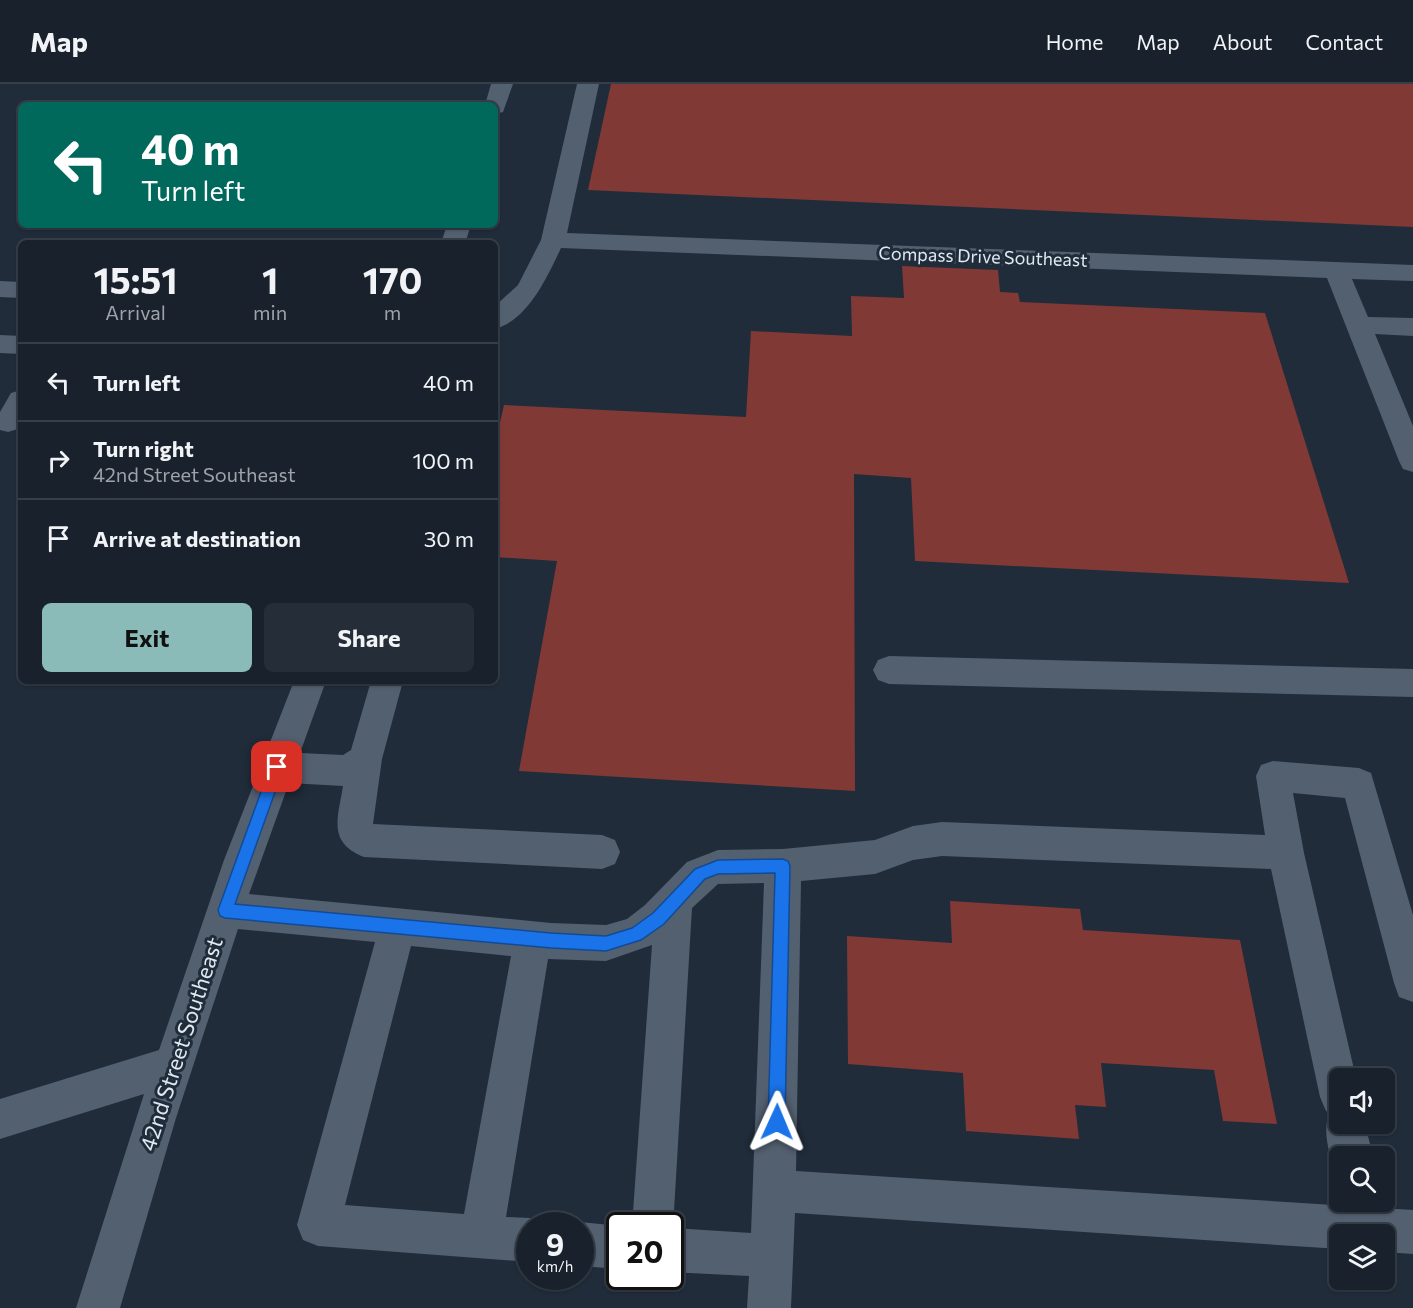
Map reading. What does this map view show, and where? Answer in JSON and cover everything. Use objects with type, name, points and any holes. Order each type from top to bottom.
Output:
[{"type":"street","points":[[497,102],[502,84]]},
{"type":"street","points":[[498,318],[517,303],[528,290],[553,240],[588,84]]},
{"type":"street","name":"Compass Drive Southeast","points":[[553,240],[1413,273]]},
{"type":"street","points":[[1336,270],[1413,461]]},
{"type":"street","points":[[0,290],[18,290]]},
{"type":"street","points":[[1358,325],[1413,327]]},
{"type":"street","points":[[0,344],[18,345]]},
{"type":"street","points":[[890,670],[1413,683]]},
{"type":"street","name":"42nd Street Southeast","points":[[98,1308],[225,910],[309,684]]},
{"type":"street","points":[[386,684],[364,759],[354,830],[364,840],[602,852]]},
{"type":"street","points":[[277,767],[348,771],[364,759]]},
{"type":"street","points":[[1334,1068],[1286,853],[1273,776],[1359,784],[1413,983]]},
{"type":"street","points":[[225,910],[533,939],[606,943],[636,935],[658,918],[700,874],[718,867],[783,866],[875,857],[914,843],[942,838],[1286,853]]},
{"type":"street","points":[[769,1308],[775,1191],[783,866]]},
{"type":"street","points":[[654,1212],[674,902]]},
{"type":"street","points":[[398,925],[318,1225],[516,1239]]},
{"type":"street","points":[[481,1236],[533,939]]},
{"type":"street","points":[[0,1119],[174,1065]]},
{"type":"street","points":[[775,1191],[1365,1216],[1413,1232]]},
{"type":"street","points":[[684,1251],[771,1257]]},
{"type":"building","points":[[611,84],[1413,84],[1413,227],[588,190]]},
{"type":"building","points":[[902,266],[998,270],[1000,292],[1018,293],[1020,302],[1265,313],[1349,583],[915,561],[911,478],[854,474],[855,791],[519,771],[557,561],[498,557],[498,431],[504,405],[746,417],[751,331],[852,336],[851,296],[904,298]]},
{"type":"building","points":[[950,901],[1080,909],[1083,930],[1240,940],[1277,1124],[1223,1121],[1214,1070],[1101,1063],[1106,1107],[1075,1105],[1079,1139],[966,1131],[963,1073],[848,1064],[847,936],[952,943]]},
{"type":"route","points":[[277,767],[225,910],[551,941],[606,943],[636,935],[658,918],[700,874],[718,867],[783,866],[777,1122]]}]
